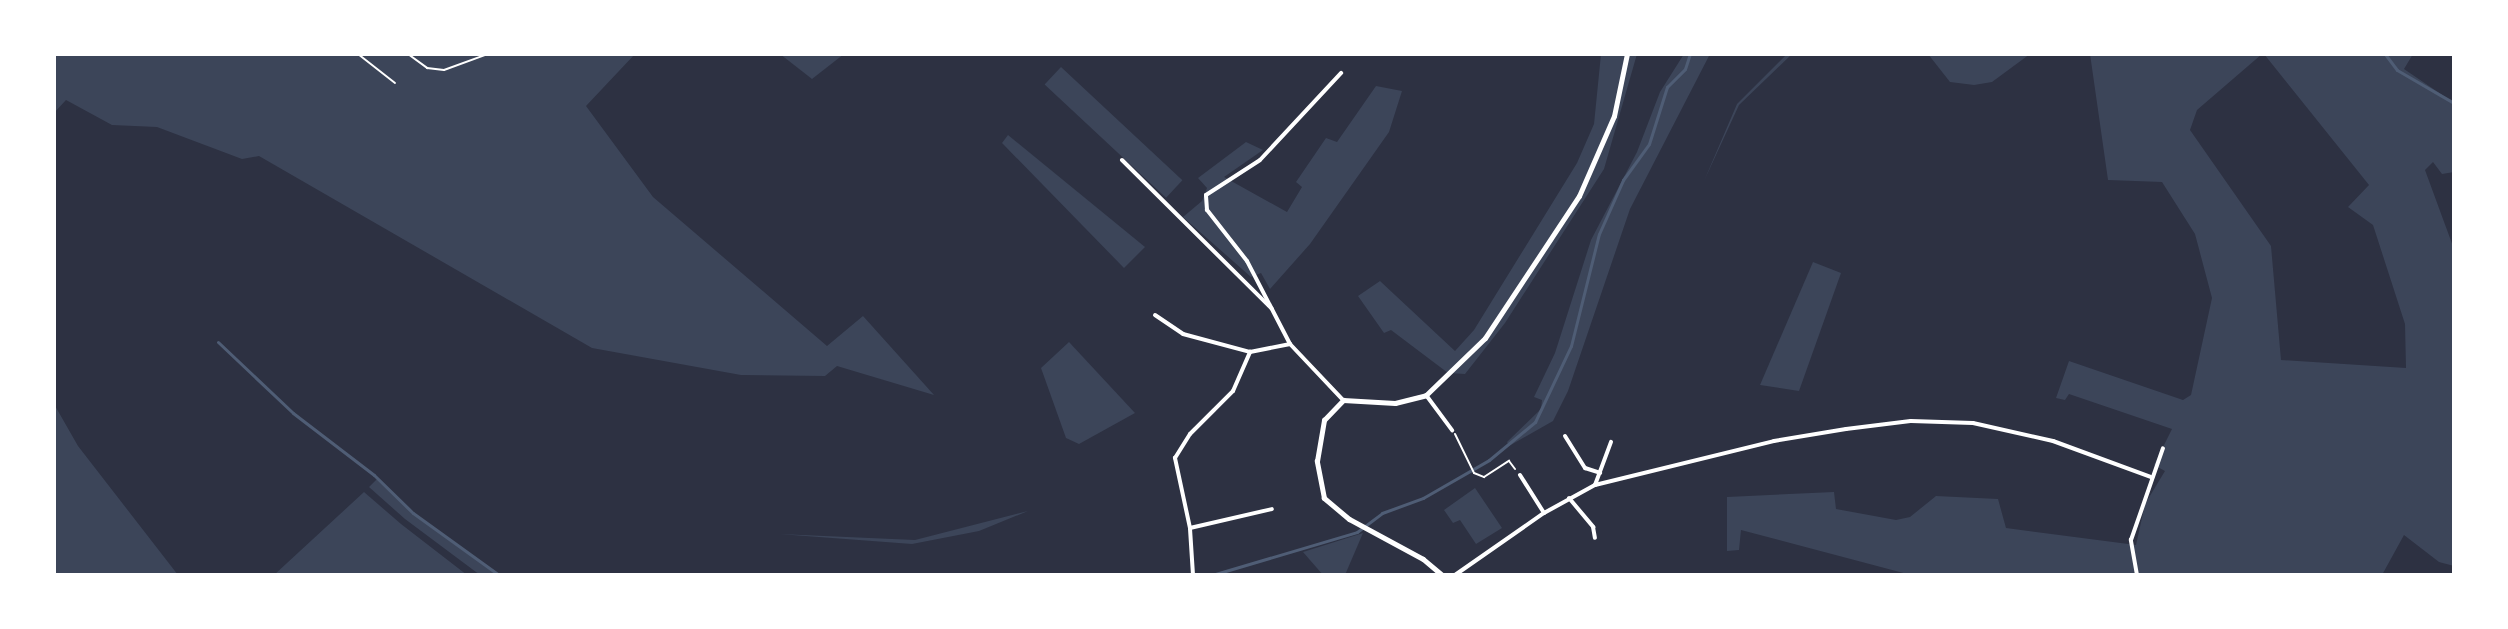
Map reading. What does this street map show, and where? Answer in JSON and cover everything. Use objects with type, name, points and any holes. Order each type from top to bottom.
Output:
[{"type":"street","points":[[1341,73],[1260,160],[1206,195],[1207,210],[1247,261],[1290,344],[1343,400],[1395,403],[1426,395],[1485,338],[1579,196],[1614,116],[1627,54]]},
{"type":"street","points":[[1122,160],[1272,309]]},
{"type":"street","points":[[1155,315],[1183,334],[1250,352],[1290,344]]},
{"type":"street","points":[[1193,575],[1190,528],[1175,458],[1190,434],[1233,391],[1250,352]]},
{"type":"street","points":[[1426,395],[1452,430]]},
{"type":"street","points":[[1343,400],[1328,413],[1317,447],[1323,495],[1349,519],[1423,559],[1442,575]]},
{"type":"street","points":[[1455,575],[1544,513],[1595,485],[1774,441],[1911,421],[1973,423],[2025,434],[2151,477]]},
{"type":"street","points":[[1565,436],[1585,468],[1600,473]]},
{"type":"street","points":[[1595,485],[1611,442]]},
{"type":"street","points":[[2137,575],[2131,540],[2163,448]]},
{"type":"street","points":[[1520,475],[1544,513]]},
{"type":"street","points":[[1569,498],[1593,527],[1595,538]]},
{"type":"street","points":[[1190,528],[1272,509]]},
{"type":"path","points":[[358,54],[395,83]]},
{"type":"path","points":[[408,54],[427,68],[444,70],[488,54]]},
{"type":"path","points":[[1452,430],[1474,473],[1484,477],[1509,461],[1520,475]]},
{"type":"shaded area","points":[[54,54],[635,54],[586,106],[653,197],[827,346],[863,316],[934,395],[837,366],[825,376],[741,375],[592,348],[259,156],[242,159],[157,127],[112,125],[66,100],[54,113]]},
{"type":"shaded area","points":[[780,54],[844,54],[812,79]]},
{"type":"shaded area","points":[[1601,54],[1637,54],[1604,169],[1505,323],[1465,374],[1448,373],[1391,330],[1384,333],[1358,296],[1380,281],[1455,351],[1474,330],[1577,163],[1594,124]]},
{"type":"shaded area","points":[[1684,54],[1710,54],[1630,209],[1568,391],[1553,421],[1509,446],[1507,442],[1541,409],[1542,400],[1534,397],[1555,353],[1591,240],[1637,152],[1660,92]]},
{"type":"shaded area","points":[[1787,54],[1792,54],[1739,105],[1704,181],[1737,104]]},
{"type":"shaded area","points":[[1928,54],[2030,54],[1992,82],[1974,85],[1950,82]]},
{"type":"shaded area","points":[[2090,54],[2262,54],[2197,110],[2190,130],[2271,246],[2281,360],[2406,368],[2405,324],[2373,225],[2348,207],[2369,185],[2264,54],[2413,54],[2404,69],[2454,103],[2454,172],[2442,174],[2433,162],[2425,170],[2454,249],[2454,566],[2439,562],[2404,535],[2382,575],[1911,575],[1741,530],[1739,550],[1727,551],[1727,497],[1834,492],[1836,509],[1896,520],[1910,517],[1936,496],[1998,499],[2006,528],[2136,545],[2145,504],[2165,471],[2154,465],[2172,429],[2069,394],[2065,400],[2056,398],[2069,361],[2183,400],[2191,395],[2212,298],[2195,234],[2162,182],[2108,180]]},
{"type":"shaded area","points":[[1061,67],[1182,180],[1166,198],[1045,85]]},
{"type":"shaded area","points":[[1376,86],[1402,91],[1389,132],[1310,244],[1270,289],[1261,273],[1251,277],[1183,217],[1202,201],[1207,188],[1198,178],[1246,142],[1263,150],[1224,177],[1287,212],[1302,187],[1296,182],[1326,138],[1337,142]]},
{"type":"shaded area","points":[[1008,135],[1145,247],[1124,268],[1002,143]]},
{"type":"shaded area","points":[[1813,262],[1841,273],[1799,391],[1760,385]]},
{"type":"shaded area","points":[[1069,342],[1135,413],[1079,444],[1066,438],[1041,368]]},
{"type":"shaded area","points":[[54,404],[78,446],[178,575],[54,575]]},
{"type":"shaded area","points":[[378,478],[413,513],[499,575],[480,575],[405,519],[369,487]]},
{"type":"shaded area","points":[[1475,488],[1502,528],[1476,544],[1460,520],[1453,523],[1444,510]]},
{"type":"shaded area","points":[[364,492],[401,524],[467,575],[274,575]]},
{"type":"shaded area","points":[[1028,511],[979,531],[912,544],[779,534],[915,540]]},
{"type":"shaded area","points":[[1363,533],[1345,575],[1323,575],[1303,552]]},
{"type":"waterway","points":[[1212,575],[1357,532],[1382,513],[1423,498],[1489,460],[1535,422],[1571,346],[1599,234],[1623,180],[1649,144],[1667,87],[1685,69],[1690,54]]},
{"type":"waterway","points":[[2385,54],[2397,70],[2454,103]]},
{"type":"waterway","points":[[218,342],[293,413],[374,475],[413,513],[499,575]]}]
